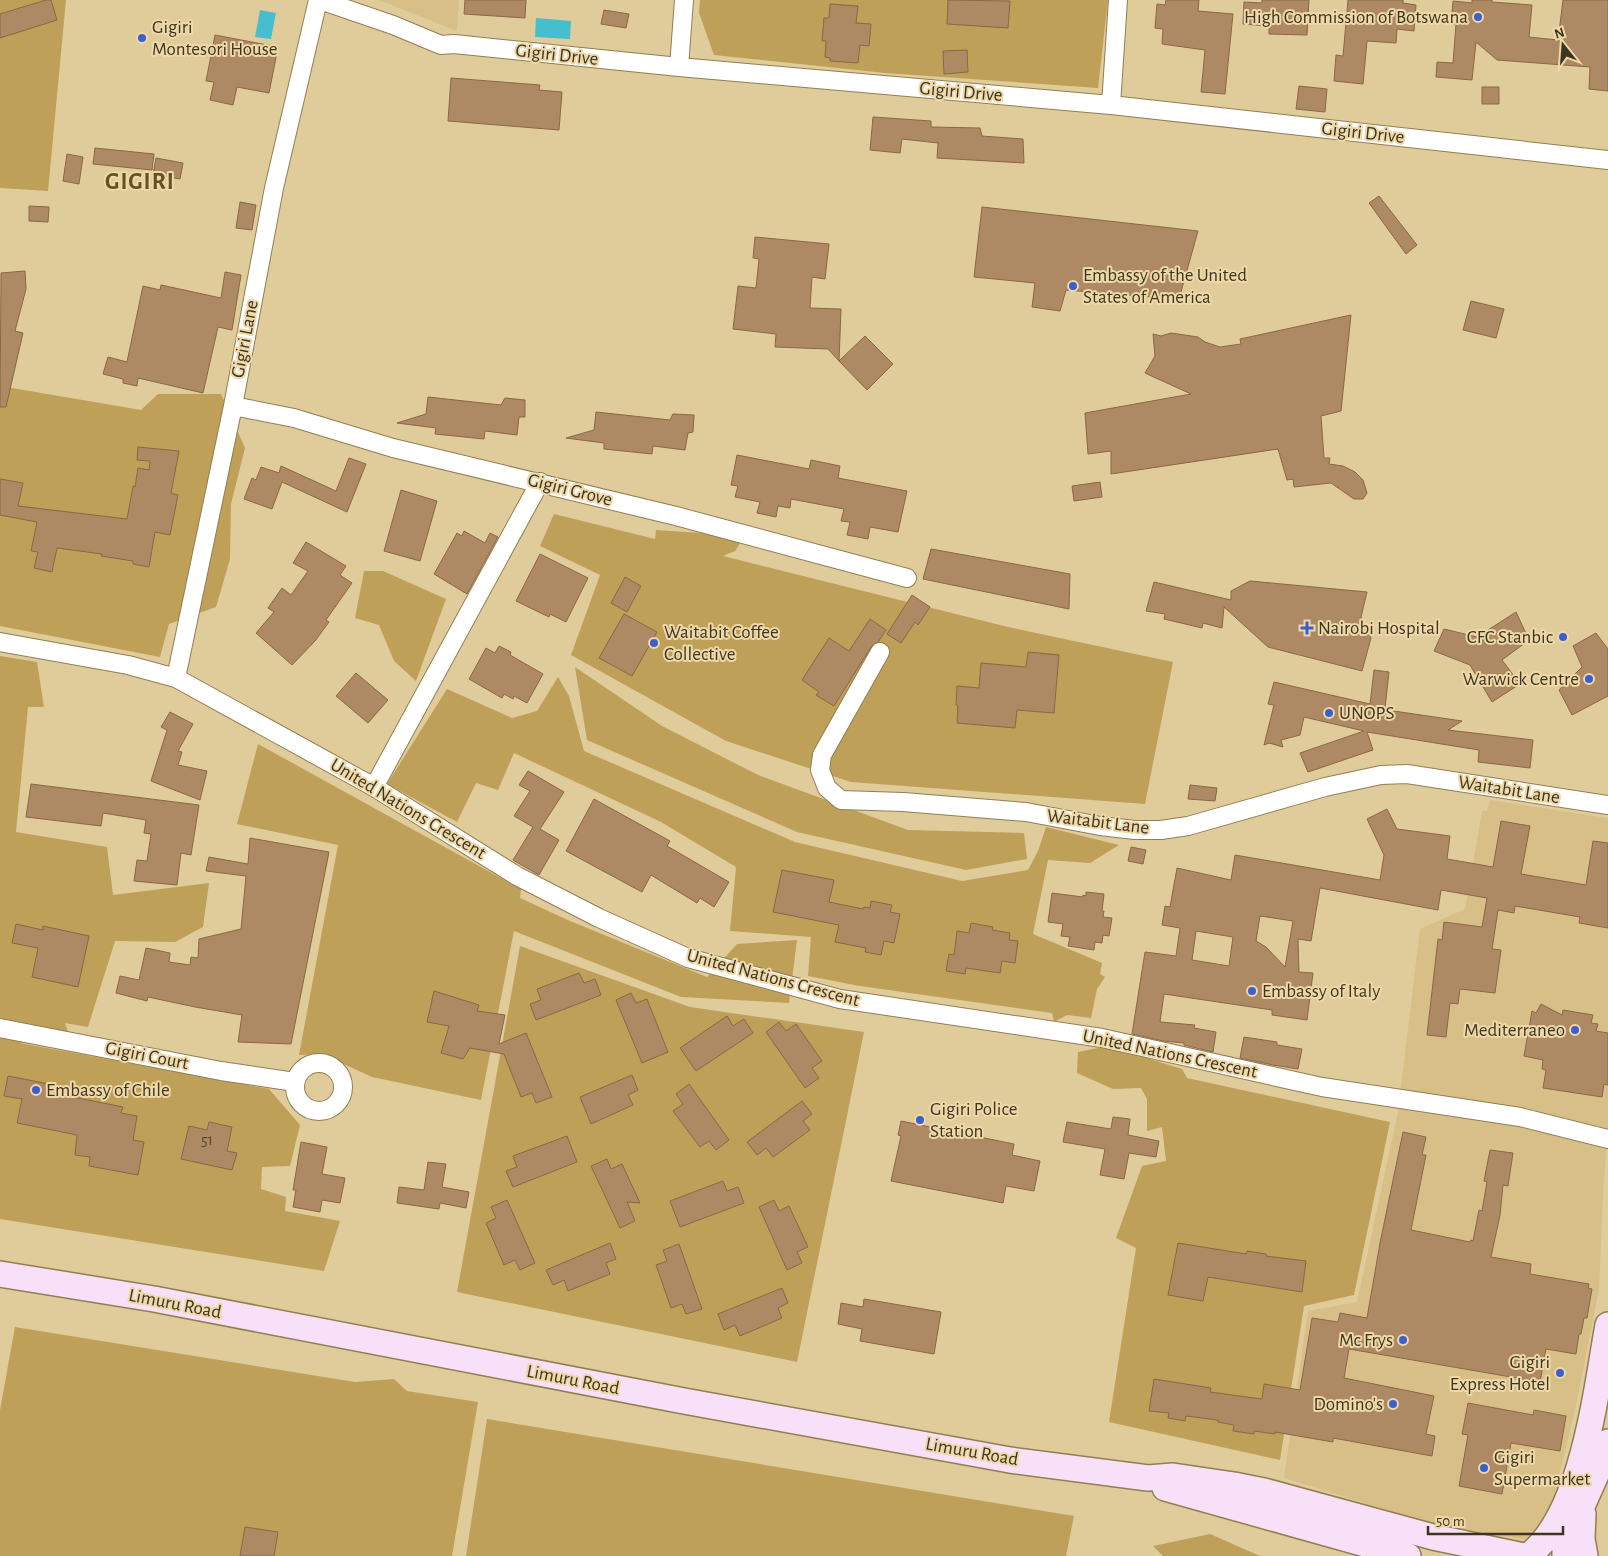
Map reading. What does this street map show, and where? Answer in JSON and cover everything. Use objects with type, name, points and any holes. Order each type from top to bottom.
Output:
[{"type":"main road","name":"Limuru Road","points":[[0,1274],[154,1299],[684,1401],[1010,1460],[1148,1478],[1173,1476],[1264,1491],[1433,1537],[1524,1556]]},
{"type":"main road","points":[[1529,1556],[1551,1533],[1558,1521],[1583,1458],[1608,1326]]},
{"type":"main road","points":[[1565,1556],[1565,1544],[1596,1476],[1608,1442]]},
{"type":"main road","name":"Limuru Road","points":[[1148,1478],[1169,1490],[1408,1556]]},
{"type":"main road","points":[[1583,1504],[1582,1539],[1585,1556]]},
{"type":"main road","points":[[1529,1556],[1536,1554],[1542,1556]]},
{"type":"street","name":"Gigiri Drive","points":[[319,0],[393,25],[441,45],[454,44],[679,67],[1111,105],[1608,160]]},
{"type":"street","name":"Gigiri Lane","points":[[176,678],[233,406],[274,188],[319,0]]},
{"type":"street","points":[[679,67],[684,0]]},
{"type":"street","points":[[1111,105],[1118,0]]},
{"type":"street","name":"Gigiri Grove","points":[[233,406],[294,418],[393,448],[676,516],[907,578]]},
{"type":"street","points":[[374,787],[540,482]]},
{"type":"street","name":"United Nations Crescent","points":[[0,642],[128,665],[176,678],[374,787],[517,876],[599,918],[696,960],[840,999],[1102,1038],[1322,1087],[1520,1117],[1608,1139]]},
{"type":"street","name":"Waitabit Lane","points":[[880,652],[822,755],[820,770],[827,788],[841,800],[903,802],[1026,812],[1100,826],[1135,830],[1161,830],[1188,826],[1325,787],[1381,775],[1407,774],[1608,805]]},
{"type":"street","name":"Gigiri Court","points":[[0,1028],[221,1070],[295,1082]]},
{"type":"shaded area","points":[[0,0],[66,0],[48,191],[0,188]]},
{"type":"shaded area","points":[[379,0],[459,0],[457,31]]},
{"type":"shaded area","points":[[700,0],[1108,0],[1098,88],[885,73],[714,55],[699,13]]},
{"type":"shaded area","points":[[0,386],[141,410],[158,394],[221,394],[245,448],[231,504],[230,559],[216,607],[169,624],[160,657],[0,626]]},
{"type":"shaded area","points":[[554,514],[655,539],[656,530],[701,533],[741,542],[735,551],[723,556],[1008,627],[1173,662],[1145,804],[851,782],[726,741],[571,655],[600,575],[540,546]]},
{"type":"shaded area","points":[[364,571],[383,571],[446,599],[416,681],[394,661],[379,625],[355,618]]},
{"type":"shaded area","points":[[0,656],[37,662],[44,707],[28,707],[16,832],[107,847],[113,895],[209,883],[203,927],[175,942],[115,941],[88,1027],[65,1023],[69,1034],[20,1043],[269,1089],[300,1125],[290,1166],[262,1167],[261,1189],[286,1197],[285,1211],[340,1221],[324,1271],[0,1219]]},
{"type":"shaded area","points":[[575,667],[662,726],[758,775],[908,830],[1024,833],[1027,859],[966,870],[797,832],[587,740]]},
{"type":"shaded area","points":[[558,677],[569,696],[584,751],[795,842],[962,881],[1028,870],[1038,851],[1046,827],[1119,845],[1090,863],[1048,860],[1033,934],[1102,963],[1100,974],[1105,977],[1097,989],[1091,1018],[1067,1015],[1054,1022],[1052,1013],[860,986],[808,976],[811,937],[730,931],[736,867],[661,822],[514,753],[498,790],[476,783],[457,822],[387,784],[447,689],[512,718],[537,711]]},
{"type":"shaded area","points":[[258,744],[521,889],[520,898],[570,921],[707,977],[737,944],[797,940],[789,1003],[681,997],[514,931],[481,1100],[372,1077],[322,1054],[299,1055],[338,845],[237,824]]},
{"type":"shaded area","points":[[1490,800],[1608,818],[1608,1129],[1599,1290],[1575,1410],[1557,1484],[1565,1496],[1535,1541],[1432,1524],[1284,1478],[1308,1311],[1357,1302],[1398,1112],[1420,929],[1465,909],[1482,811],[1487,811]]},
{"type":"shaded area","points":[[520,946],[690,1007],[864,1032],[797,1362],[457,1292]]},
{"type":"shaded area","points":[[1108,1046],[1182,1069],[1187,1078],[1390,1122],[1354,1295],[1304,1306],[1280,1460],[1109,1422],[1136,1248],[1116,1238],[1142,1166],[1166,1161],[1162,1127],[1147,1131],[1147,1099],[1141,1088],[1113,1089],[1077,1073],[1078,1052]]},
{"type":"shaded area","points":[[15,1327],[355,1382],[394,1379],[407,1391],[478,1402],[452,1556],[0,1556],[0,1410]]},
{"type":"shaded area","points":[[487,1419],[1074,1516],[1066,1556],[466,1556]]},
{"type":"shaded area","points":[[1210,1534],[1260,1556],[1163,1556],[1153,1546]]},
{"type":"water","points":[[260,10],[276,13],[271,39],[255,37]]},
{"type":"water","points":[[536,18],[571,21],[570,39],[535,37]]},
{"type":"building","points":[[51,0],[57,20],[0,38],[0,14]]},
{"type":"building","points":[[465,0],[526,0],[525,18],[464,14]]},
{"type":"building","points":[[948,0],[1010,1],[1008,28],[947,24]]},
{"type":"building","points":[[1166,0],[1199,0],[1198,11],[1233,14],[1225,94],[1201,92],[1205,50],[1162,44],[1163,29],[1155,28],[1157,4],[1165,5]]},
{"type":"building","points":[[1262,0],[1309,0],[1307,35],[1269,34],[1269,26],[1243,24],[1244,2],[1262,3]]},
{"type":"building","points":[[1348,0],[1403,0],[1403,3],[1416,5],[1414,31],[1397,29],[1396,43],[1367,41],[1363,84],[1334,81],[1336,55],[1343,56]]},
{"type":"building","points":[[1472,0],[1492,0],[1492,2],[1532,5],[1529,37],[1558,40],[1563,0],[1608,0],[1608,91],[1589,89],[1590,67],[1497,60],[1476,42],[1472,80],[1436,77],[1437,62],[1453,63],[1456,24],[1451,24],[1453,1],[1472,3]]},
{"type":"building","points":[[830,4],[858,6],[856,23],[871,24],[869,46],[860,45],[858,63],[830,61],[830,58],[825,57],[826,41],[822,41],[824,18],[829,18]]},
{"type":"building","points":[[604,10],[629,14],[626,28],[601,24]]},
{"type":"building","points":[[215,35],[278,47],[269,93],[237,87],[233,105],[210,100],[214,82],[206,81]]},
{"type":"building","points":[[967,50],[968,72],[944,74],[943,51]]},
{"type":"building","points":[[451,78],[540,85],[539,90],[562,92],[559,130],[448,121]]},
{"type":"building","points":[[1299,86],[1327,89],[1325,112],[1296,109]]},
{"type":"building","points":[[1482,87],[1499,87],[1499,104],[1482,104]]},
{"type":"building","points":[[873,117],[931,121],[931,127],[980,128],[982,136],[1023,139],[1024,163],[937,158],[938,143],[902,139],[900,153],[870,150]]},
{"type":"building","points":[[95,148],[154,154],[152,170],[93,164]]},
{"type":"building","points":[[67,154],[83,157],[79,184],[63,181]]},
{"type":"building","points":[[156,158],[183,163],[180,179],[153,174]]},
{"type":"building","points":[[1379,196],[1417,245],[1406,254],[1369,203]]},
{"type":"building","points":[[240,202],[256,205],[252,230],[236,228]]},
{"type":"building","points":[[29,206],[49,207],[48,222],[29,221]]},
{"type":"building","points":[[982,207],[1198,231],[1179,299],[1066,290],[1060,311],[1032,307],[1035,283],[974,277]]},
{"type":"building","points":[[755,237],[829,244],[825,279],[812,277],[810,308],[841,309],[839,361],[828,349],[775,347],[776,334],[733,329],[738,286],[756,288],[759,259],[753,258]]},
{"type":"building","points":[[25,271],[26,289],[15,331],[23,333],[6,407],[0,407],[1,273]]},
{"type":"building","points":[[225,272],[241,275],[232,330],[218,327],[203,393],[138,378],[137,386],[123,383],[123,379],[103,374],[108,357],[127,362],[143,286],[160,290],[161,285],[221,298]]},
{"type":"building","points":[[1471,301],[1504,309],[1496,338],[1463,330]]},
{"type":"building","points":[[1351,315],[1341,411],[1321,416],[1324,458],[1330,458],[1329,464],[1343,466],[1355,472],[1363,480],[1367,493],[1363,499],[1354,499],[1331,483],[1294,487],[1293,479],[1287,480],[1278,449],[1111,474],[1111,451],[1088,454],[1085,413],[1191,394],[1145,373],[1155,356],[1153,334],[1161,336],[1171,333],[1198,337],[1205,342],[1220,347],[1241,344],[1240,339]]},
{"type":"building","points":[[865,336],[893,364],[867,390],[839,361]]},
{"type":"building","points":[[428,397],[501,405],[505,398],[525,400],[525,417],[519,417],[517,435],[485,431],[484,439],[435,434],[436,428],[397,423],[426,414]]},
{"type":"building","points":[[596,412],[670,420],[673,414],[694,415],[693,432],[688,433],[685,450],[653,446],[652,454],[604,449],[604,443],[566,438],[594,430]]},
{"type":"building","points":[[138,447],[179,451],[171,493],[178,495],[170,535],[155,532],[149,567],[133,564],[133,561],[101,556],[102,554],[57,548],[52,572],[34,568],[38,552],[31,551],[37,522],[0,515],[0,479],[23,483],[18,506],[127,519],[138,468],[149,470],[150,461],[137,460]]},
{"type":"building","points":[[737,455],[809,469],[811,460],[840,466],[838,478],[907,491],[898,532],[870,527],[868,539],[847,535],[850,522],[841,521],[844,509],[791,499],[790,508],[778,506],[776,517],[757,513],[760,502],[735,497],[738,486],[731,485]]},
{"type":"building","points":[[349,458],[366,464],[347,512],[282,482],[272,509],[244,499],[252,478],[256,480],[261,467],[279,473],[281,466],[336,491]]},
{"type":"building","points":[[1100,482],[1102,497],[1074,501],[1072,486]]},
{"type":"building","points":[[401,490],[437,501],[420,561],[384,551]]},
{"type":"building","points":[[464,531],[485,543],[490,533],[498,537],[467,594],[434,574],[457,533],[462,536]]},
{"type":"building","points":[[306,542],[346,566],[340,575],[352,583],[326,620],[329,622],[315,641],[292,665],[256,633],[274,612],[268,608],[282,588],[291,595],[308,571],[293,563]]},
{"type":"building","points":[[931,549],[1070,574],[1069,609],[923,579]]},
{"type":"building","points":[[540,554],[588,578],[566,622],[550,614],[549,617],[516,601]]},
{"type":"building","points":[[625,577],[641,586],[627,612],[611,603]]},
{"type":"building","name":"Nairobi Hospital","points":[[1250,581],[1367,592],[1361,617],[1371,638],[1362,671],[1268,647],[1224,607],[1222,628],[1203,623],[1202,628],[1164,619],[1165,614],[1146,611],[1154,582],[1231,600],[1231,591]]},
{"type":"building","points":[[912,595],[930,607],[918,625],[915,622],[901,643],[887,634]]},
{"type":"building","points":[[1516,612],[1529,640],[1502,660],[1520,684],[1492,702],[1470,665],[1434,651],[1444,629],[1477,637]]},
{"type":"building","points":[[624,614],[657,632],[632,676],[599,658]]},
{"type":"building","points":[[870,619],[886,630],[878,642],[871,647],[834,706],[816,695],[819,692],[802,680],[829,638],[849,651]]},
{"type":"building","name":"Warwick Centre","points":[[1596,633],[1608,649],[1608,696],[1572,715],[1559,690],[1582,667],[1573,646]]},
{"type":"building","points":[[499,646],[511,652],[510,655],[543,674],[527,703],[514,696],[513,699],[504,694],[502,698],[469,679],[486,648],[495,653]]},
{"type":"building","points":[[1028,652],[1059,655],[1054,713],[1017,710],[1015,728],[957,723],[957,686],[979,688],[981,663],[1026,667]]},
{"type":"building","points":[[1374,670],[1389,672],[1385,708],[1387,710],[1462,721],[1448,730],[1533,740],[1530,768],[1478,762],[1479,750],[1367,732],[1373,750],[1308,772],[1300,753],[1364,731],[1304,717],[1300,735],[1281,740],[1283,747],[1269,743],[1264,745],[1274,705],[1268,704],[1274,682],[1370,704]]},
{"type":"building","points":[[356,673],[388,700],[368,723],[336,696]]},
{"type":"building","points":[[170,712],[193,724],[178,751],[182,752],[178,765],[207,771],[200,800],[151,781],[167,730],[161,727]]},
{"type":"building","points":[[528,771],[564,792],[540,829],[559,840],[539,875],[513,860],[533,827],[514,816],[530,791],[519,785]]},
{"type":"building","points":[[31,784],[199,805],[191,855],[181,853],[177,885],[134,881],[137,860],[147,861],[151,834],[144,833],[146,820],[103,813],[101,826],[26,817]]},
{"type":"building","points":[[1190,785],[1217,788],[1215,801],[1188,799]]},
{"type":"building","points":[[594,799],[670,841],[667,846],[729,882],[714,907],[700,898],[697,903],[651,875],[642,892],[566,851]]},
{"type":"building","points":[[1387,809],[1397,829],[1450,836],[1447,859],[1493,867],[1501,821],[1530,826],[1521,874],[1586,885],[1593,841],[1608,843],[1608,928],[1579,923],[1580,917],[1515,906],[1514,913],[1498,910],[1492,949],[1501,950],[1495,993],[1460,989],[1458,1004],[1450,1003],[1446,1037],[1427,1035],[1438,939],[1442,940],[1444,922],[1482,927],[1487,898],[1441,890],[1438,910],[1320,888],[1311,941],[1298,939],[1299,972],[1313,973],[1307,1020],[1272,1015],[1272,1010],[1164,994],[1160,1022],[1195,1025],[1194,1028],[1216,1032],[1213,1052],[1184,1045],[1184,1043],[1163,1041],[1132,1034],[1145,952],[1176,956],[1180,928],[1162,925],[1165,906],[1170,907],[1177,868],[1231,880],[1235,855],[1380,880],[1384,855],[1367,819]],"holes":[[[1260,916],[1293,921],[1285,967],[1266,947],[1256,941]],[[1196,931],[1233,937],[1229,966],[1192,960]]]},
{"type":"building","points":[[250,838],[329,852],[291,1044],[238,1042],[242,1015],[148,997],[147,1001],[116,993],[120,976],[139,980],[146,948],[170,953],[169,962],[190,965],[191,957],[198,958],[199,939],[241,929],[246,876],[206,871],[209,857],[248,864]]},
{"type":"building","points":[[1131,847],[1146,850],[1143,864],[1128,861]]},
{"type":"building","points":[[782,870],[834,880],[829,902],[863,909],[864,907],[870,908],[871,901],[892,905],[890,912],[900,914],[894,943],[884,941],[881,955],[865,952],[866,948],[835,942],[839,925],[773,912]]},
{"type":"building","points":[[1086,892],[1104,894],[1103,917],[1112,918],[1109,936],[1103,935],[1102,943],[1095,942],[1094,950],[1068,946],[1070,937],[1061,936],[1063,924],[1048,922],[1052,893],[1083,897],[1083,895],[1086,896]]},
{"type":"building","points":[[971,923],[993,927],[992,930],[1010,933],[1009,940],[1018,941],[1015,963],[1002,961],[1000,973],[966,968],[965,974],[946,971],[949,954],[954,955],[957,931],[969,933]]},
{"type":"building","points":[[16,924],[43,930],[43,926],[89,936],[78,987],[32,977],[38,948],[12,943]]},
{"type":"building","points":[[579,973],[584,983],[595,979],[601,995],[536,1020],[530,1004],[541,1000],[537,989]]},
{"type":"building","points":[[434,991],[479,1005],[477,1011],[505,1015],[499,1044],[526,1033],[552,1097],[536,1103],[532,1093],[521,1097],[504,1054],[470,1048],[463,1059],[441,1053],[449,1026],[427,1022]]},
{"type":"building","points":[[631,993],[636,1003],[647,999],[668,1052],[642,1063],[616,1000]]},
{"type":"building","points":[[1541,1004],[1562,1015],[1563,1010],[1593,1015],[1591,1023],[1598,1024],[1596,1031],[1608,1033],[1608,1085],[1604,1084],[1602,1097],[1543,1088],[1546,1070],[1542,1069],[1543,1060],[1524,1056],[1532,1011],[1536,1013]]},
{"type":"building","points":[[727,1016],[733,1026],[744,1019],[753,1033],[696,1071],[680,1048]]},
{"type":"building","points":[[779,1022],[786,1031],[796,1024],[822,1061],[812,1068],[819,1078],[805,1088],[766,1032]]},
{"type":"building","points":[[1244,1037],[1277,1042],[1277,1045],[1302,1049],[1298,1069],[1240,1058]]},
{"type":"building","points":[[632,1075],[638,1090],[628,1095],[633,1105],[591,1124],[580,1097]]},
{"type":"building","points":[[8,1076],[65,1087],[63,1095],[123,1107],[121,1113],[137,1116],[133,1140],[144,1142],[138,1175],[89,1166],[90,1157],[75,1155],[77,1135],[17,1123],[22,1099],[4,1096]]},
{"type":"building","points":[[689,1084],[729,1140],[716,1150],[709,1141],[700,1147],[673,1111],[683,1104],[676,1094]]},
{"type":"building","points":[[802,1101],[812,1114],[803,1121],[810,1130],[773,1157],[766,1148],[757,1155],[747,1142]]},
{"type":"building","points":[[1113,1117],[1130,1119],[1128,1135],[1159,1141],[1156,1157],[1129,1153],[1124,1179],[1100,1175],[1105,1149],[1063,1142],[1067,1122],[1111,1129]]},
{"type":"building","points":[[901,1121],[1014,1144],[1012,1155],[1040,1161],[1034,1191],[1006,1186],[1003,1203],[891,1181],[901,1136],[898,1135]]},
{"type":"building","points":[[209,1122],[232,1127],[227,1151],[237,1153],[232,1170],[181,1159],[189,1126],[207,1130]]},
{"type":"building","points":[[1403,1132],[1426,1137],[1422,1155],[1426,1155],[1411,1230],[1470,1242],[1471,1240],[1473,1241],[1479,1210],[1482,1211],[1487,1182],[1484,1181],[1490,1150],[1513,1153],[1508,1186],[1503,1185],[1500,1215],[1491,1257],[1531,1264],[1530,1274],[1589,1284],[1588,1288],[1592,1289],[1587,1318],[1584,1318],[1581,1334],[1579,1334],[1576,1354],[1546,1349],[1540,1382],[1349,1349],[1344,1378],[1434,1396],[1426,1434],[1435,1436],[1432,1456],[1333,1438],[1333,1442],[1275,1432],[1275,1434],[1254,1431],[1254,1434],[1233,1431],[1234,1425],[1218,1422],[1218,1420],[1186,1416],[1185,1421],[1168,1418],[1169,1413],[1149,1411],[1154,1379],[1211,1388],[1210,1392],[1262,1399],[1264,1384],[1300,1390],[1312,1318],[1338,1322],[1340,1313],[1367,1318]]},
{"type":"building","points":[[567,1136],[577,1162],[513,1187],[506,1171],[517,1167],[513,1156]]},
{"type":"building","points":[[301,1142],[327,1147],[322,1174],[345,1178],[340,1203],[322,1200],[320,1212],[293,1207],[296,1190],[293,1190]]},
{"type":"building","points":[[607,1159],[611,1169],[622,1164],[640,1203],[627,1202],[635,1221],[620,1228],[591,1166]]},
{"type":"building","points":[[428,1162],[446,1164],[442,1187],[469,1192],[466,1208],[440,1203],[439,1209],[397,1203],[399,1187],[424,1190]]},
{"type":"building","points":[[723,1181],[727,1191],[738,1187],[744,1203],[680,1227],[670,1201]]},
{"type":"building","points":[[507,1200],[535,1263],[520,1270],[515,1260],[504,1265],[486,1223],[496,1218],[491,1207]]},
{"type":"building","points":[[774,1200],[779,1211],[789,1206],[808,1247],[797,1252],[802,1263],[787,1270],[759,1207]]},
{"type":"building","points":[[610,1243],[616,1259],[606,1263],[610,1274],[568,1291],[564,1280],[553,1285],[546,1270]]},
{"type":"building","points":[[1178,1243],[1246,1254],[1247,1251],[1266,1254],[1266,1256],[1306,1261],[1302,1292],[1208,1277],[1203,1301],[1168,1295]]},
{"type":"building","points":[[679,1244],[702,1309],[686,1314],[682,1304],[671,1308],[656,1265],[667,1261],[663,1250]]},
{"type":"building","points":[[782,1288],[788,1303],[778,1308],[782,1318],[740,1336],[735,1325],[724,1330],[718,1314]]},
{"type":"building","points":[[864,1299],[941,1312],[934,1354],[860,1341],[862,1329],[838,1324],[841,1303],[863,1307]]},
{"type":"building","points":[[1468,1403],[1533,1415],[1534,1410],[1566,1416],[1560,1451],[1511,1443],[1502,1494],[1459,1486],[1468,1435],[1462,1434]]},
{"type":"building","points":[[245,1527],[278,1532],[274,1556],[240,1556]]},
{"type":"place","name":"High Commission of Botswana","points":[[1478,17]]},
{"type":"place","name":"Gigiri Montesori House","points":[[142,38]]},
{"type":"place","name":"Embassy of the United States of America","points":[[1073,286]]},
{"type":"place","name":"Nairobi Hospital","points":[[1307,628]]},
{"type":"place","name":"CFC Stanbic","points":[[1563,637]]},
{"type":"place","name":"Waitabit Coffee Collective","points":[[654,643]]},
{"type":"place","name":"Warwick Centre","points":[[1589,679]]},
{"type":"place","name":"UNOPS","points":[[1329,713]]},
{"type":"place","name":"Embassy of Italy","points":[[1252,991]]},
{"type":"place","name":"Mediterraneo","points":[[1575,1030]]},
{"type":"place","name":"Embassy of Chile","points":[[36,1090]]},
{"type":"place","name":"Gigiri Police Station","points":[[920,1120]]},
{"type":"place","name":"Mc Frys","points":[[1403,1340]]},
{"type":"place","name":"Gigiri Express Hotel","points":[[1560,1373]]},
{"type":"place","name":"Domino's","points":[[1393,1404]]},
{"type":"place","name":"Gigiri Supermarket","points":[[1484,1468]]},
{"type":"district","name":"GIGIRI","points":[[140,182]]}]
